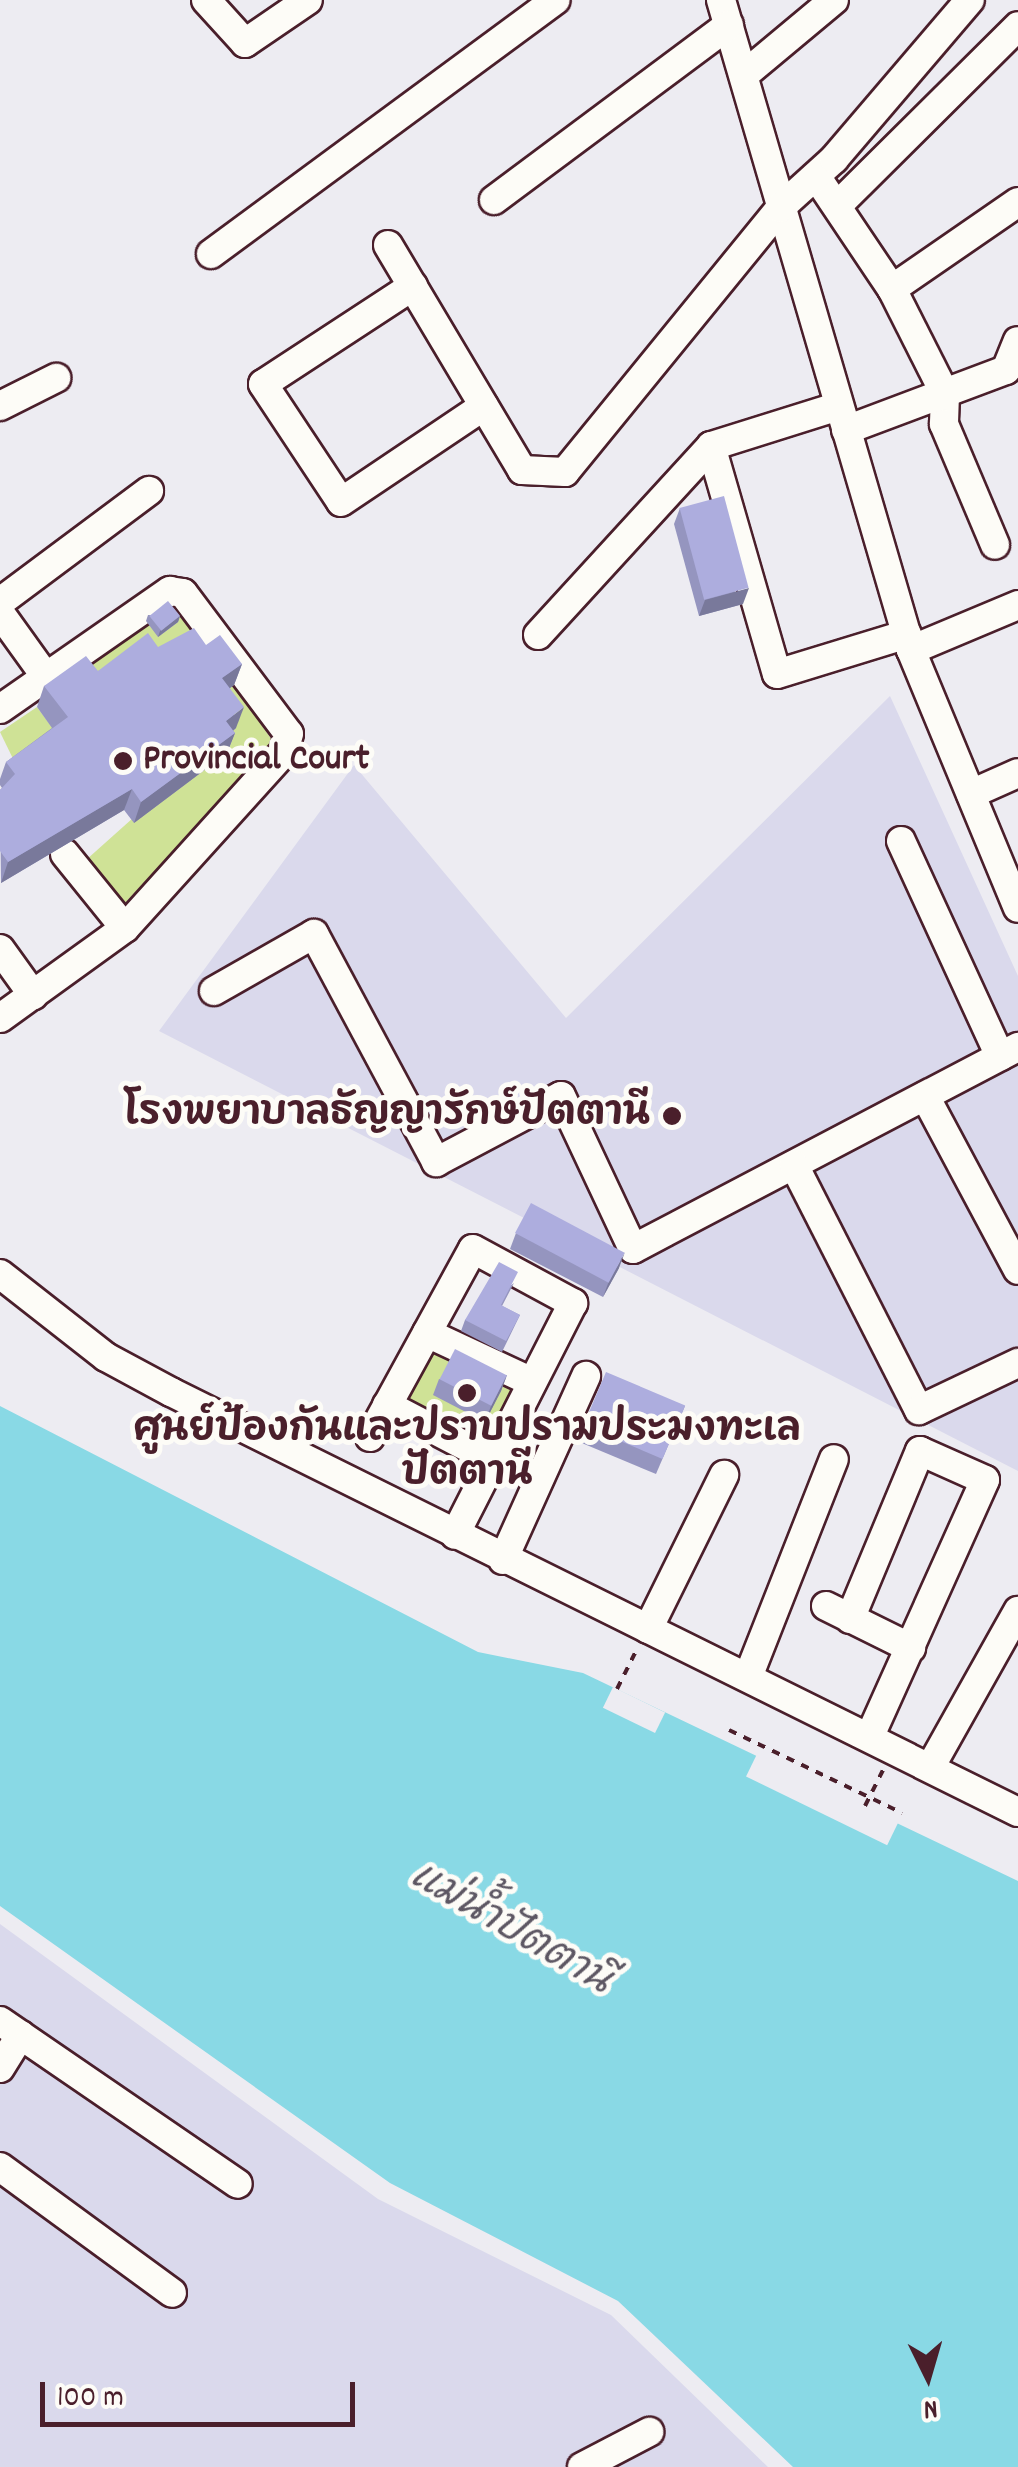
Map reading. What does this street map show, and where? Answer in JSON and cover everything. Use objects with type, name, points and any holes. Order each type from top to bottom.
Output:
[{"type":"street","points":[[206,0],[245,43],[308,0]]},
{"type":"street","points":[[211,254],[556,0]]},
{"type":"street","points":[[744,76],[834,0]]},
{"type":"street","points":[[388,244],[522,470],[565,472],[780,208],[816,176],[970,0]]},
{"type":"street","points":[[494,200],[725,13],[909,642],[1018,908]]},
{"type":"street","points":[[837,206],[1018,26]]},
{"type":"street","points":[[816,176],[892,288],[945,394],[944,424],[994,545]]},
{"type":"street","points":[[892,288],[1018,202]]},
{"type":"street","points":[[412,286],[263,384],[341,502],[484,406]]},
{"type":"street","points":[[538,634],[711,446],[1012,377],[1018,341]]},
{"type":"street","points":[[0,406],[56,378]]},
{"type":"street","points":[[711,446],[777,674],[909,642],[1018,605]]},
{"type":"street","points":[[0,602],[149,491]]},
{"type":"street","points":[[0,708],[151,601],[184,593],[290,734],[284,752],[124,928],[0,1018]]},
{"type":"street","points":[[0,613],[46,677]]},
{"type":"street","points":[[971,794],[1018,773]]},
{"type":"street","points":[[214,990],[314,934],[436,1162],[561,1096],[633,1249],[1009,1051],[901,841]]},
{"type":"street","points":[[64,854],[124,928]]},
{"type":"street","points":[[0,948],[33,994]]},
{"type":"street","points":[[925,1096],[1018,1270]]},
{"type":"street","points":[[794,1164],[920,1410],[1018,1363]]},
{"type":"street","points":[[370,1437],[474,1250],[573,1303],[454,1536]]},
{"type":"street","points":[[0,1274],[106,1357],[454,1536],[882,1742],[1018,1812]]},
{"type":"street","points":[[428,1332],[532,1382]]},
{"type":"street","points":[[503,1560],[586,1376]]},
{"type":"street","points":[[388,1405],[492,1460]]},
{"type":"street","points":[[882,1742],[910,1648],[985,1480],[920,1451],[838,1612],[910,1648]]},
{"type":"street","points":[[748,1677],[834,1460]]},
{"type":"street","points":[[648,1629],[724,1475]]},
{"type":"street","points":[[931,1766],[1018,1611]]},
{"type":"street","points":[[0,2068],[10,2028],[238,2184]]},
{"type":"street","points":[[0,2168],[172,2293]]},
{"type":"street","points":[[582,2467],[649,2432]]},
{"type":"path","points":[[617,1689],[648,1629]]},
{"type":"path","points":[[729,1730],[902,1813]]},
{"type":"path","points":[[864,1806],[882,1742]]},
{"type":"shaded area","name":"โรงพยาบาลธัญญารักษ์ปัตตานี","points":[[890,696],[1018,976],[1018,1471],[159,1031],[354,765],[566,1018]]},
{"type":"shaded area","points":[[0,1924],[378,2199],[611,2315],[768,2467],[0,2467]]},
{"type":"green space","points":[[166,606],[177,606],[212,656],[90,692],[75,672],[146,621],[159,636],[178,622]]},
{"type":"green space","points":[[234,685],[274,743],[124,904],[86,860],[218,742],[215,699]]},
{"type":"green space","points":[[37,707],[60,738],[18,769],[0,732]]},
{"type":"green space","points":[[435,1344],[519,1387],[490,1444],[406,1401]]},
{"type":"water","name":"แม่น้ำปัตตานี","points":[[0,1406],[478,1652],[583,1673],[1018,1881],[1018,2467],[793,2467],[618,2301],[390,2183],[0,1906]]},
{"type":"pier","points":[[613,1687],[665,1712],[655,1733],[603,1708]]},
{"type":"pier","points":[[757,1754],[898,1823],[887,1845],[746,1776]]},
{"type":"building","points":[[724,496],[749,588],[704,600],[680,508]]},
{"type":"building","points":[[168,601],[180,616],[161,631],[149,616]]},
{"type":"building","name":"Provincial Court","points":[[194,628],[206,645],[220,635],[242,664],[222,678],[244,707],[226,721],[235,733],[141,802],[132,789],[8,862],[0,851],[0,790],[15,774],[6,762],[68,717],[44,686],[86,656],[98,671],[148,633],[158,647]]},
{"type":"building","points":[[531,1203],[625,1253],[609,1283],[515,1233]]},
{"type":"building","points":[[499,1262],[518,1272],[501,1305],[520,1315],[506,1341],[465,1320]]},
{"type":"building","points":[[455,1349],[507,1375],[491,1406],[440,1379]]},
{"type":"building","points":[[606,1372],[685,1406],[663,1459],[583,1425]]},
{"type":"place","name":"Provincial Court","points":[[123,761]]},
{"type":"place","name":"โรงพยาบาลธัญญารักษ์ปัตตานี","points":[[672,1116]]},
{"type":"place","name":"ศูนย์ป้องกันและปราบปรามประมงทะเล ปัตตานี","points":[[467,1393]]}]
